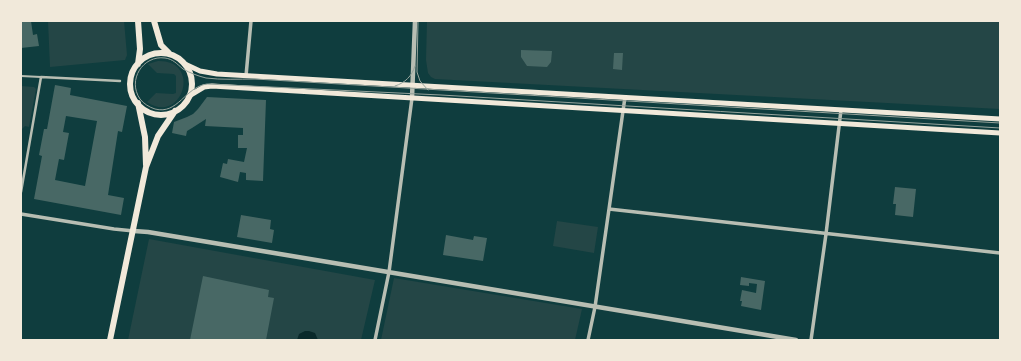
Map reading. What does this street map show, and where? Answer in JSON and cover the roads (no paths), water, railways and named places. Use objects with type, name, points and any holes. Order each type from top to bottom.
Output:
[{"type":"main road","points":[[138,21],[140,49],[138,64],[131,76],[130,84],[131,91],[138,103],[145,110],[155,114],[165,114],[181,108],[189,96],[192,81],[190,72],[185,64]]},
{"type":"main road","points":[[154,21],[161,45],[165,50],[185,64],[200,71],[217,74],[1000,119]]},
{"type":"main road","points":[[138,64],[150,55],[165,53],[172,55]]},
{"type":"main road","points":[[189,96],[204,87],[212,86],[1000,133]]},
{"type":"main road","points":[[138,103],[145,137],[146,167]]},
{"type":"main road","points":[[110,340],[134,231],[146,167],[158,136],[175,111]]},
{"type":"street","points":[[246,76],[251,21]]},
{"type":"street","points":[[375,340],[390,272],[412,98],[415,21]]},
{"type":"street","points":[[21,192],[41,77],[120,81]]},
{"type":"street","points":[[588,340],[595,307],[625,97]]},
{"type":"street","points":[[811,340],[841,110]]},
{"type":"street","points":[[609,209],[1000,253]]},
{"type":"street","points":[[21,214],[114,229],[148,232],[796,340]]},
{"type":"lane","points":[[21,76],[41,77]]},
{"type":"tram line","points":[[418,21],[417,72],[420,81],[428,90]]},
{"type":"tram line","points":[[1000,123],[255,79],[212,79],[191,73],[173,61],[165,58],[150,60],[144,65],[139,70],[135,84],[136,92],[143,102],[155,109],[163,110],[176,105],[199,86],[207,84],[441,95],[1000,128]]},
{"type":"tram line","points":[[395,86],[408,79],[415,66]]}]
